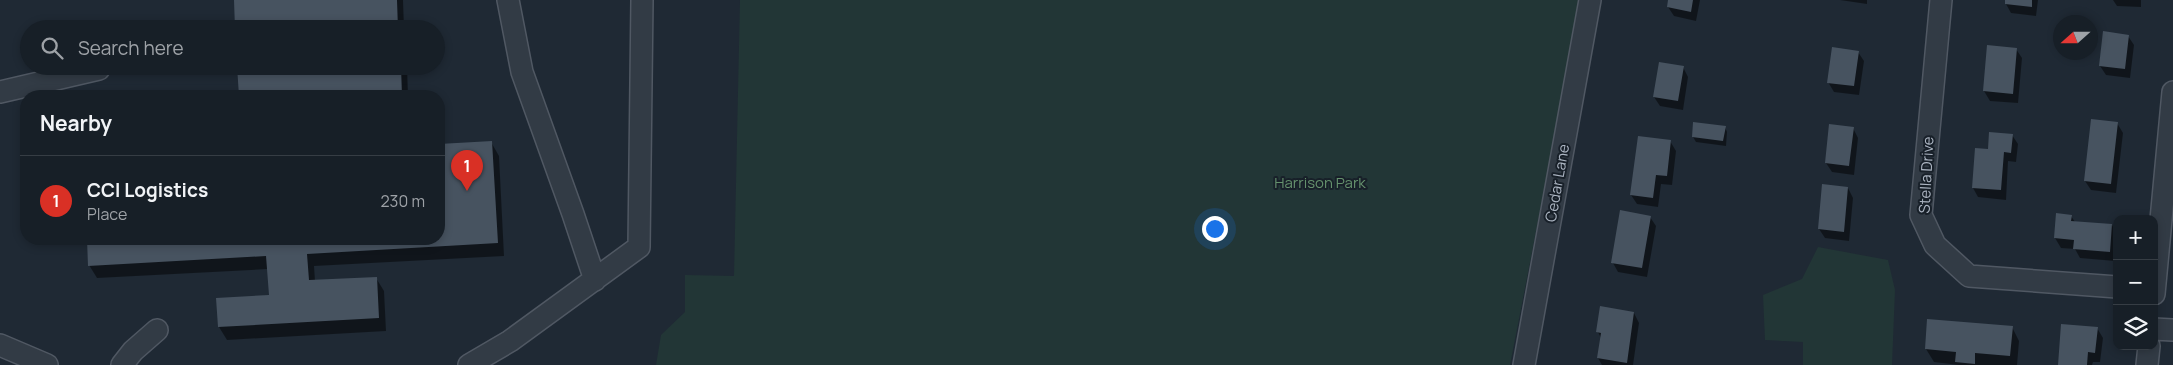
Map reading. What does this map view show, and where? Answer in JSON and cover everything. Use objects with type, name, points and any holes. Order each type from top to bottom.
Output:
[{"type":"street","points":[[508,0],[522,72],[574,214],[594,280]]},
{"type":"street","points":[[468,365],[510,341],[639,247],[642,0]]},
{"type":"street","name":"Cedar Lane","points":[[1524,365],[1590,0]]},
{"type":"street","name":"Stella Drive","points":[[1941,0],[1921,215],[1935,245],[1969,276],[2113,287]]},
{"type":"street","points":[[0,92],[74,75]]},
{"type":"street","points":[[2157,260],[2173,97]]},
{"type":"street","points":[[2158,329],[2173,330]]},
{"type":"street","points":[[122,365],[133,351],[157,330]]},
{"type":"street","points":[[0,344],[46,365]]},
{"type":"street","points":[[2147,365],[2149,350]]},
{"type":"green space","name":"Harrison Park","points":[[740,0],[1581,0],[1510,365],[656,365],[661,335],[685,312],[685,275],[734,276]]},
{"type":"green space","points":[[1818,247],[1888,260],[1895,290],[1892,365],[1803,365],[1803,342],[1765,340],[1763,295],[1802,279]]},
{"type":"building","points":[[234,0],[397,0],[398,20],[235,20]]},
{"type":"building","points":[[1668,0],[1693,0],[1691,12],[1667,7]]},
{"type":"building","points":[[2005,0],[2032,0],[2032,7],[2005,4]]},
{"type":"building","points":[[2103,31],[2129,35],[2125,69],[2099,66]]},
{"type":"building","points":[[1987,45],[2017,48],[2013,94],[1983,91]]},
{"type":"building","points":[[1832,47],[1859,51],[1854,86],[1827,83]]},
{"type":"building","points":[[1659,62],[1684,66],[1678,101],[1653,97]]},
{"type":"building","points":[[238,75],[401,75],[402,90],[239,90]]},
{"type":"building","points":[[2091,119],[2118,122],[2111,184],[2084,181]]},
{"type":"building","points":[[1693,122],[1726,126],[1723,141],[1692,137]]},
{"type":"building","points":[[1829,124],[1854,127],[1849,166],[1825,163]]},
{"type":"building","points":[[1989,132],[2013,134],[2011,153],[2004,152],[2001,190],[1972,188],[1975,148],[1988,149]]},
{"type":"building","points":[[1638,136],[1671,140],[1667,176],[1656,175],[1653,198],[1630,195]]},
{"type":"building","points":[[492,141],[498,243],[307,254],[309,280],[377,277],[379,318],[218,327],[216,298],[269,295],[266,256],[88,266],[87,245],[445,245],[445,144]]},
{"type":"building","points":[[1822,184],[1848,187],[1844,232],[1818,229]]},
{"type":"building","points":[[1620,210],[1651,216],[1642,268],[1611,263]]},
{"type":"building","points":[[2056,213],[2072,215],[2071,221],[2112,224],[2110,252],[2073,249],[2074,240],[2054,238]]},
{"type":"building","points":[[1600,306],[1634,312],[1627,363],[1597,358],[1601,333],[1596,332]]},
{"type":"building","points":[[1927,319],[2013,326],[2010,356],[1975,353],[1975,364],[1955,362],[1956,352],[1925,349]]},
{"type":"building","points":[[2061,324],[2098,327],[2095,353],[2088,352],[2087,365],[2058,365]]},
{"type":"place","name":"CCI Logistics","points":[[467,191]]}]
